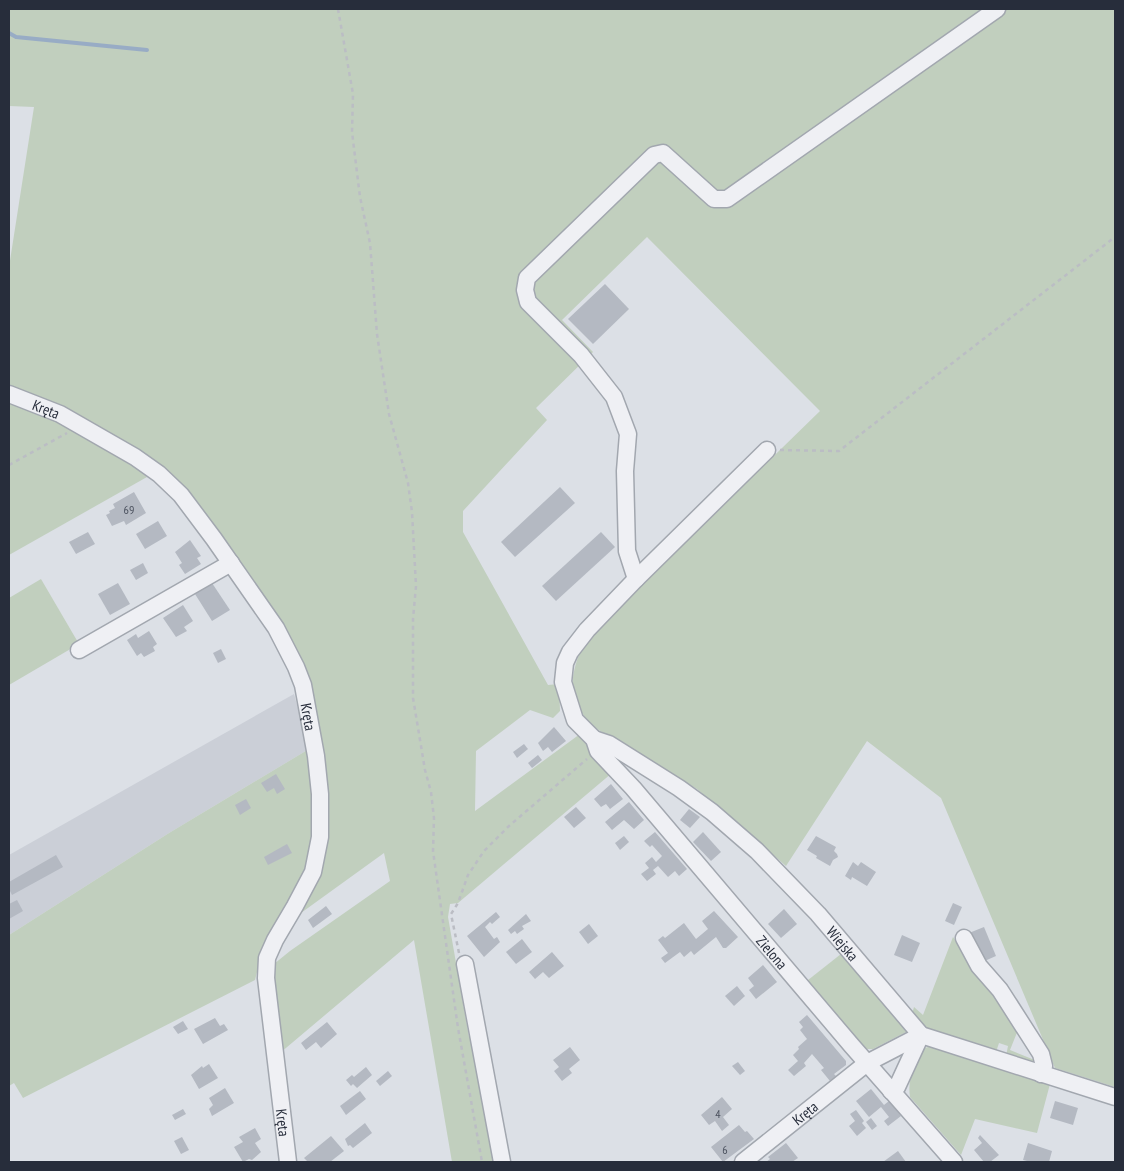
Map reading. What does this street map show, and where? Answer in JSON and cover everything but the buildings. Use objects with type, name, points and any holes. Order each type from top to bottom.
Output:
[{"type":"street","points":[[636,579],[627,551],[625,471],[628,434],[614,397],[581,355],[528,302],[525,290],[527,278],[654,155],[663,154],[714,199],[727,199],[997,9]]},
{"type":"street","name":"Kręta","points":[[9,394],[60,414],[78,424],[159,474],[181,494],[276,628],[296,667],[303,686],[318,775],[320,837],[313,872],[267,958],[266,978],[284,1162]]},
{"type":"street","name":"Zielona","points":[[767,450],[587,630],[570,652],[565,663],[563,682],[576,720],[596,745],[891,1091],[954,1162]]},
{"type":"street","points":[[79,650],[231,563]]},
{"type":"street","name":"Wiejska","points":[[596,745],[609,744],[679,788],[712,812],[757,851],[818,914],[921,1036]]},
{"type":"street","points":[[632,788],[652,771]]},
{"type":"street","points":[[964,938],[979,966],[1000,990],[1041,1054],[1044,1066],[1041,1074]]},
{"type":"street","points":[[465,964],[502,1162]]},
{"type":"street","points":[[891,1091],[897,1087],[921,1036],[1115,1097]]},
{"type":"street","name":"Kręta","points":[[743,1162],[867,1063],[921,1036]]},
{"type":"path","points":[[338,9],[353,94],[352,132],[360,197],[370,243],[377,334],[389,414],[408,483],[412,512],[416,586],[413,619],[414,698],[425,770],[431,792],[434,818],[433,850],[455,1010],[482,1162]]},
{"type":"path","points":[[767,450],[839,451],[1115,237]]},
{"type":"path","points":[[9,465],[65,435],[78,424]]},
{"type":"path","points":[[465,964],[458,950],[451,914],[458,903],[468,874],[484,851],[596,745]]},
{"type":"shaded area","points":[[294,694],[309,749],[169,833],[9,935],[9,855]]},
{"type":"green space","points":[[9,9],[1115,9],[1115,1087],[1055,1068],[941,798],[867,741],[786,866],[697,789],[592,726],[577,705],[574,695],[573,676],[584,641],[820,411],[647,237],[562,320],[593,352],[536,408],[547,420],[463,511],[463,532],[548,685],[559,684],[560,711],[553,718],[530,710],[476,751],[475,811],[580,734],[612,773],[458,903],[450,904],[448,917],[469,1037],[476,1036],[498,1162],[452,1162],[414,940],[280,1053],[272,972],[274,964],[390,881],[384,853],[294,918],[322,863],[309,685],[183,486],[9,386],[9,267],[34,107],[9,106]]},
{"type":"green space","points":[[9,399],[56,419],[122,456],[147,477],[9,555]]},
{"type":"green space","points":[[41,579],[79,644],[9,685],[9,598]]},
{"type":"green space","points":[[309,749],[314,790],[312,855],[295,896],[274,925],[262,952],[255,980],[23,1098],[14,1083],[9,1086],[9,935],[169,833]]},
{"type":"green space","points":[[953,937],[1018,1030],[1010,1050],[1037,1061],[1038,1065],[1006,1056],[1008,1046],[999,1043],[996,1052],[928,1030],[912,1014],[914,1007],[923,1015]]},
{"type":"green space","points":[[841,954],[906,1032],[873,1049],[867,1049],[803,984]]},
{"type":"green space","points":[[931,1046],[1050,1084],[1037,1133],[975,1119],[961,1155],[910,1097],[909,1090],[914,1067],[922,1049]]},
{"type":"waterway","points":[[9,33],[16,37],[147,50]]}]
